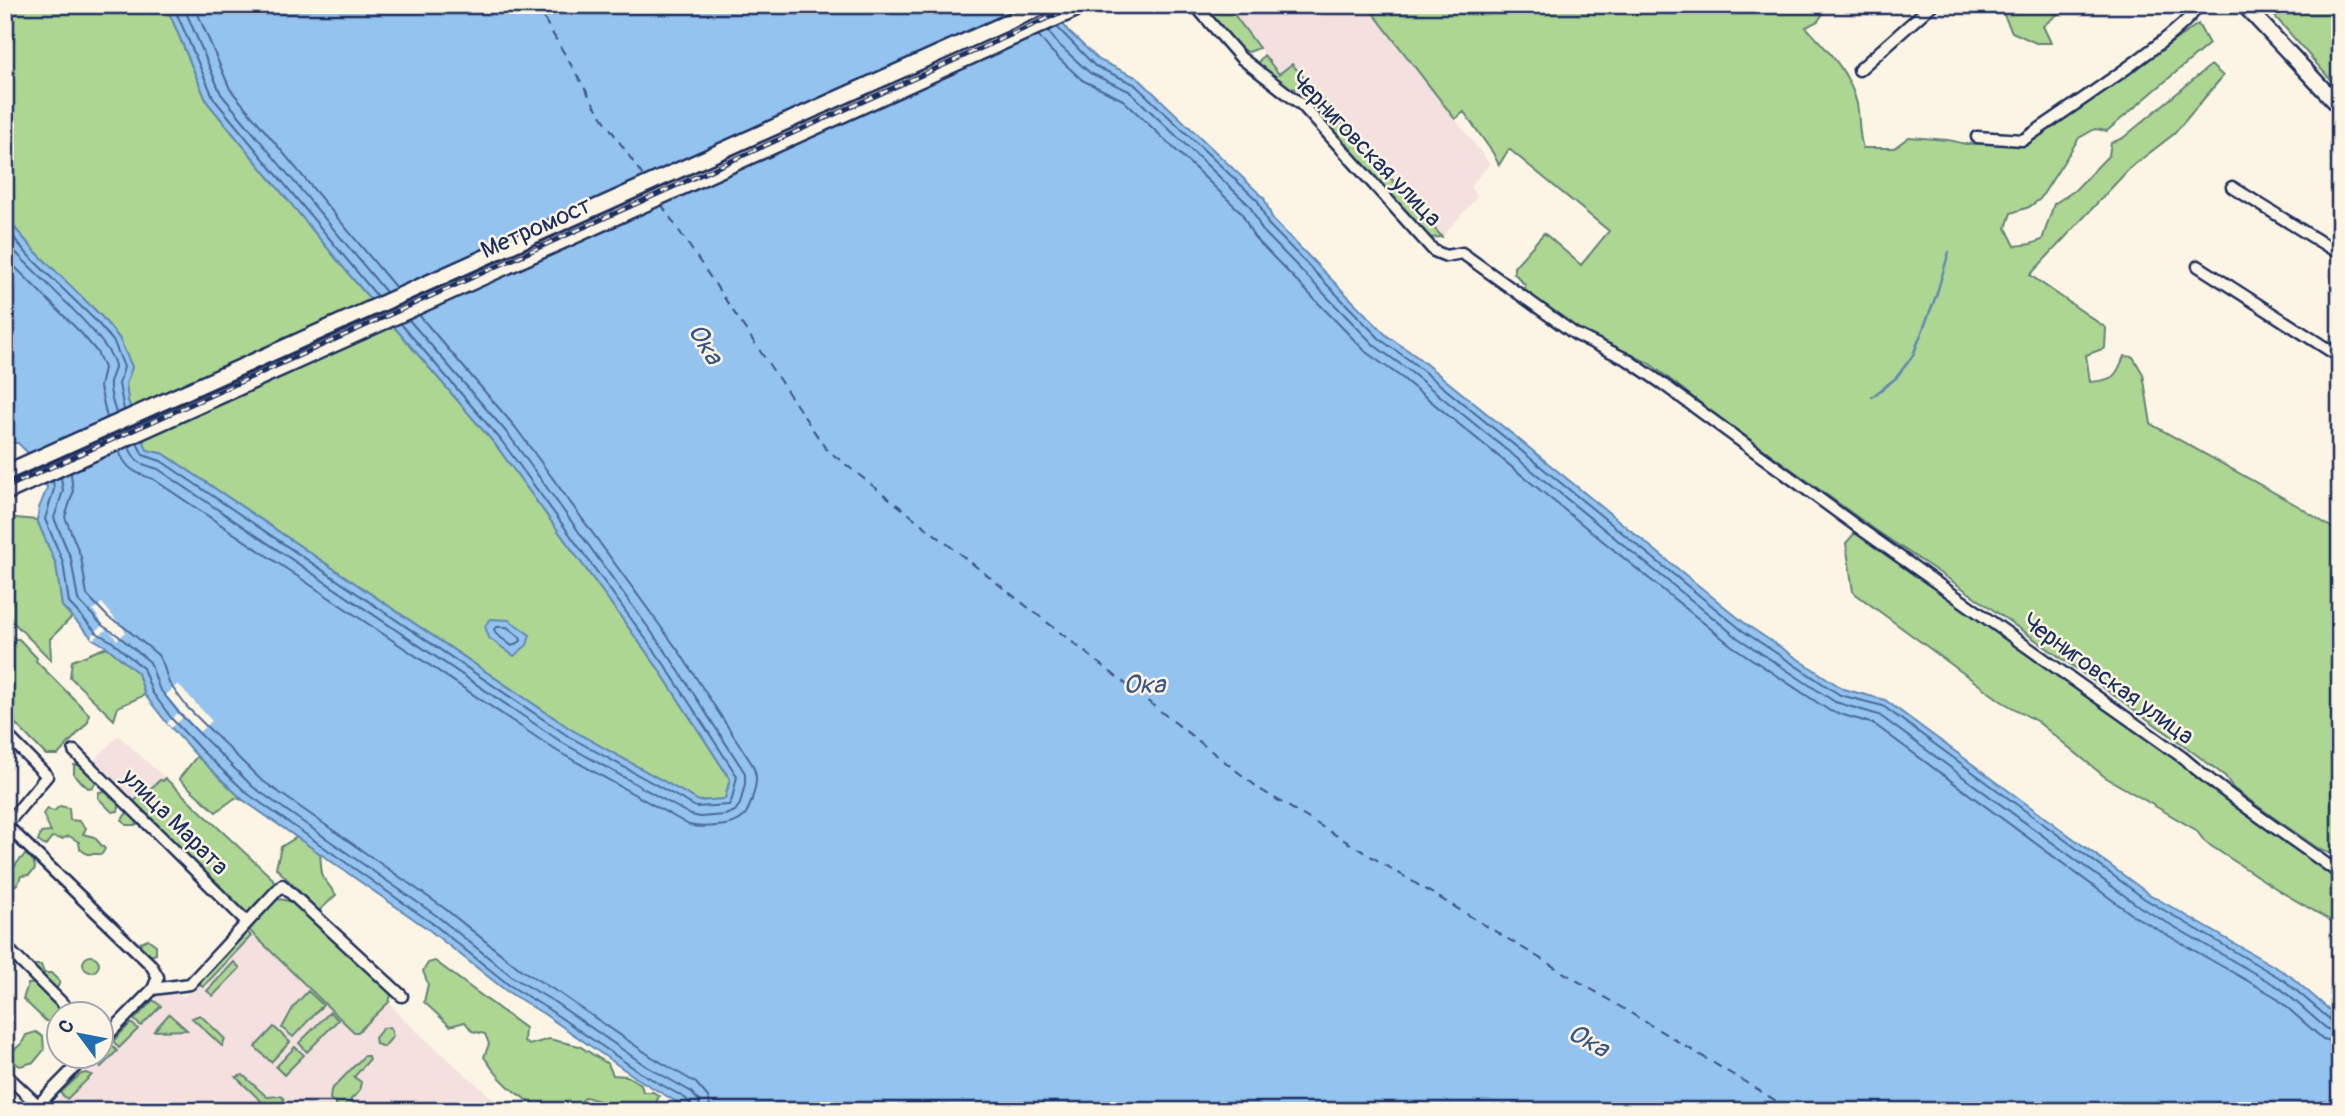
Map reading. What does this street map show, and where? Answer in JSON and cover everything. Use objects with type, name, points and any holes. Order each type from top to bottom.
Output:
[{"type":"main road","name":"Метромост","points":[[5,473],[1046,5]]},
{"type":"main road","name":"Метромост","points":[[5,493],[1085,5]]},
{"type":"main road","points":[[2244,5],[2340,107]]},
{"type":"street","points":[[1859,70],[1932,5]]},
{"type":"street","points":[[1977,137],[2023,141],[2188,21],[2198,6]]},
{"type":"street","name":"Черниговская улица","points":[[1200,8],[1241,58],[1302,105],[1434,251],[1446,256],[1462,253],[1574,334],[1628,360],[1692,404],[1850,522],[2182,757],[2225,792],[2340,874]]},
{"type":"street","points":[[2232,187],[2340,254]]},
{"type":"street","points":[[2198,267],[2340,357]]},
{"type":"street","points":[[5,733],[47,776],[6,825],[68,882],[151,965],[158,977],[153,989],[116,1027]]},
{"type":"street","name":"улица Марата","points":[[74,751],[247,922]]},
{"type":"street","points":[[153,989],[190,984],[282,885],[402,996]]},
{"type":"street","points":[[5,946],[59,1000]]},
{"type":"street","points":[[5,1074],[41,1108],[74,1070]]},
{"type":"shaded area","points":[[1227,5],[1367,5],[1490,164],[1470,187],[1478,196],[1442,237],[1293,64],[1279,74]]},
{"type":"shaded area","points":[[118,735],[165,778],[139,806],[93,762]]},
{"type":"shaded area","points":[[279,899],[294,902],[391,995],[389,1002],[404,1020],[507,1111],[61,1111],[56,1101],[60,1093],[84,1070],[116,1070],[116,1039],[159,994],[174,990],[184,996],[270,902]]},
{"type":"green space","points":[[5,5],[166,5],[207,102],[353,279],[495,444],[658,668],[730,779],[725,799],[699,801],[572,730],[164,454],[147,450],[128,401],[126,384],[132,367],[119,338],[5,217]]},
{"type":"green space","points":[[1204,5],[1227,5],[1259,48],[1249,52],[1236,46],[1216,26]]},
{"type":"green space","points":[[1367,5],[1829,5],[1818,21],[1806,27],[1837,62],[1849,82],[1857,104],[1863,148],[1894,148],[1909,137],[1966,144],[2003,143],[2026,146],[2198,24],[2209,44],[2107,131],[2095,129],[2079,138],[2040,199],[2029,207],[2011,213],[2006,228],[2015,246],[2042,240],[2054,204],[2074,191],[2109,155],[2111,143],[2123,138],[2211,65],[2223,76],[2174,134],[2130,168],[2030,275],[2106,328],[2105,348],[2086,355],[2090,382],[2113,376],[2124,356],[2133,357],[2143,374],[2151,424],[2298,506],[2340,533],[2340,866],[2331,854],[2319,849],[2233,788],[2225,776],[2167,733],[1874,529],[1649,363],[1562,322],[1525,293],[1525,285],[1514,273],[1514,267],[1544,233],[1581,265],[1609,231],[1509,149],[1499,165],[1464,112],[1455,119]]},
{"type":"green space","points":[[2008,5],[2069,5],[2043,26],[2051,43],[2036,43],[2012,32],[2002,11]]},
{"type":"green space","points":[[2265,5],[2340,5],[2340,89],[2336,86]]},
{"type":"green space","points":[[1264,55],[1279,74],[1292,64],[1308,82],[1300,88],[1291,89],[1260,68],[1259,61]]},
{"type":"green space","points":[[1316,92],[1442,237],[1430,238],[1311,109],[1309,100]]},
{"type":"green space","points":[[5,517],[37,520],[56,564],[62,606],[72,617],[50,639],[51,660],[8,617],[12,599],[5,591]]},
{"type":"green space","points":[[1855,533],[2095,699],[2223,797],[2340,876],[2340,926],[2205,842],[2196,830],[2105,777],[2038,722],[2001,701],[1853,592],[1846,543]]},
{"type":"green space","points":[[5,630],[15,639],[19,639],[37,658],[36,661],[89,714],[88,722],[58,755],[46,755],[5,713]]},
{"type":"green space","points":[[107,647],[138,673],[145,695],[118,707],[114,720],[70,677],[72,661]]},
{"type":"green space","points":[[197,756],[243,800],[235,798],[216,812],[179,779]]},
{"type":"green space","points":[[74,765],[81,765],[96,782],[93,787],[88,788],[74,775]]},
{"type":"green space","points":[[165,778],[273,879],[274,885],[250,912],[244,912],[148,815],[139,825],[126,825],[122,820],[140,796],[137,788],[141,784],[150,789]]},
{"type":"green space","points":[[104,791],[120,804],[118,811],[112,812],[98,798],[99,792]]},
{"type":"green space","points":[[60,806],[69,808],[70,820],[79,821],[86,828],[83,834],[94,837],[105,849],[102,854],[87,854],[80,849],[79,842],[69,836],[62,839],[52,837],[45,846],[38,841],[41,833],[51,832],[43,814],[47,809],[54,811]]},
{"type":"green space","points":[[297,837],[320,853],[322,876],[336,895],[319,911],[276,868],[281,847]]},
{"type":"green space","points":[[25,855],[33,858],[35,869],[29,875],[21,876],[18,884],[9,888],[5,896],[10,874]]},
{"type":"green space","points":[[279,899],[294,902],[389,989],[389,1002],[358,1032],[354,1032],[247,928],[271,902]]},
{"type":"green space","points":[[245,930],[251,936],[203,987],[197,982]]},
{"type":"green space","points":[[148,939],[156,945],[156,954],[147,957],[139,950],[141,942]]},
{"type":"green space","points":[[91,956],[97,958],[97,970],[91,972],[85,970],[83,964],[85,958]]},
{"type":"green space","points":[[435,961],[525,1028],[524,1041],[529,1045],[549,1039],[579,1046],[608,1064],[613,1075],[627,1076],[641,1084],[643,1092],[653,1092],[659,1096],[655,1105],[661,1110],[676,1106],[679,1111],[631,1111],[586,1097],[580,1102],[595,1111],[535,1111],[534,1104],[506,1084],[484,1057],[489,1044],[485,1034],[472,1031],[465,1022],[450,1026],[424,1002],[428,984],[423,971],[428,963]]},
{"type":"green space","points":[[234,962],[240,968],[213,996],[207,991]]},
{"type":"green space","points":[[34,965],[41,965],[44,973],[51,973],[60,982],[57,988],[51,989],[42,981],[43,974],[35,972]]},
{"type":"green space","points":[[37,983],[53,1000],[46,1000],[46,1021],[23,999],[28,984]]},
{"type":"green space","points":[[308,991],[323,1005],[293,1037],[282,1028],[294,1006]]},
{"type":"green space","points":[[153,1000],[161,1006],[141,1026],[134,1020]]},
{"type":"green space","points":[[330,1012],[338,1020],[307,1052],[299,1043]]},
{"type":"green space","points":[[169,1014],[187,1030],[154,1031]]},
{"type":"green space","points":[[200,1015],[225,1039],[222,1046],[192,1018]]},
{"type":"green space","points":[[131,1023],[138,1029],[119,1048],[116,1038]]},
{"type":"green space","points":[[274,1027],[290,1042],[271,1062],[255,1047]]},
{"type":"green space","points":[[390,1027],[393,1036],[384,1047],[376,1044],[375,1038],[383,1028]]},
{"type":"green space","points":[[36,1032],[43,1037],[44,1050],[34,1062],[20,1066],[11,1060],[12,1052],[26,1035]]},
{"type":"green space","points":[[295,1047],[304,1055],[284,1075],[276,1067]]},
{"type":"green space","points":[[364,1056],[368,1056],[369,1060],[354,1077],[361,1082],[359,1092],[351,1099],[350,1107],[343,1111],[330,1099],[331,1090]]},
{"type":"green space","points":[[81,1074],[92,1075],[67,1099],[60,1093]]},
{"type":"green space","points":[[243,1075],[267,1097],[281,1096],[284,1099],[282,1111],[262,1109],[263,1103],[236,1077]]},
{"type":"water","name":"Ока","points":[[166,5],[1049,5],[1069,32],[1099,60],[1138,78],[1264,198],[1273,220],[1386,335],[1416,356],[1747,625],[1843,689],[1885,700],[2149,894],[2289,975],[2340,1019],[2340,1111],[687,1111],[505,990],[428,929],[243,800],[167,723],[145,695],[138,673],[93,639],[62,606],[56,564],[37,520],[47,488],[42,467],[18,443],[5,443],[5,217],[119,338],[132,367],[126,384],[128,401],[147,450],[164,454],[572,730],[699,801],[725,799],[730,779],[658,668],[495,444],[353,279],[207,102]]},
{"type":"water","points":[[490,619],[509,620],[530,635],[527,645],[514,656],[489,638],[485,626]]},
{"type":"pier","points":[[102,603],[126,632],[117,640],[108,629],[93,639],[91,637],[103,624],[93,610]]},
{"type":"pier","points":[[178,684],[212,721],[199,732],[185,716],[171,728],[167,723],[180,711],[166,695]]},
{"type":"waterway","points":[[1872,397],[1896,378],[1913,355],[1936,296],[1949,252]]},
{"type":"ferry route","points":[[536,5],[598,111],[645,179]]},
{"type":"ferry route","points":[[661,204],[826,449],[1261,790],[1793,1111]]},
{"type":"railway","points":[[5,488],[1077,5]]},
{"type":"railway","points":[[5,476],[232,371],[699,164]]}]
